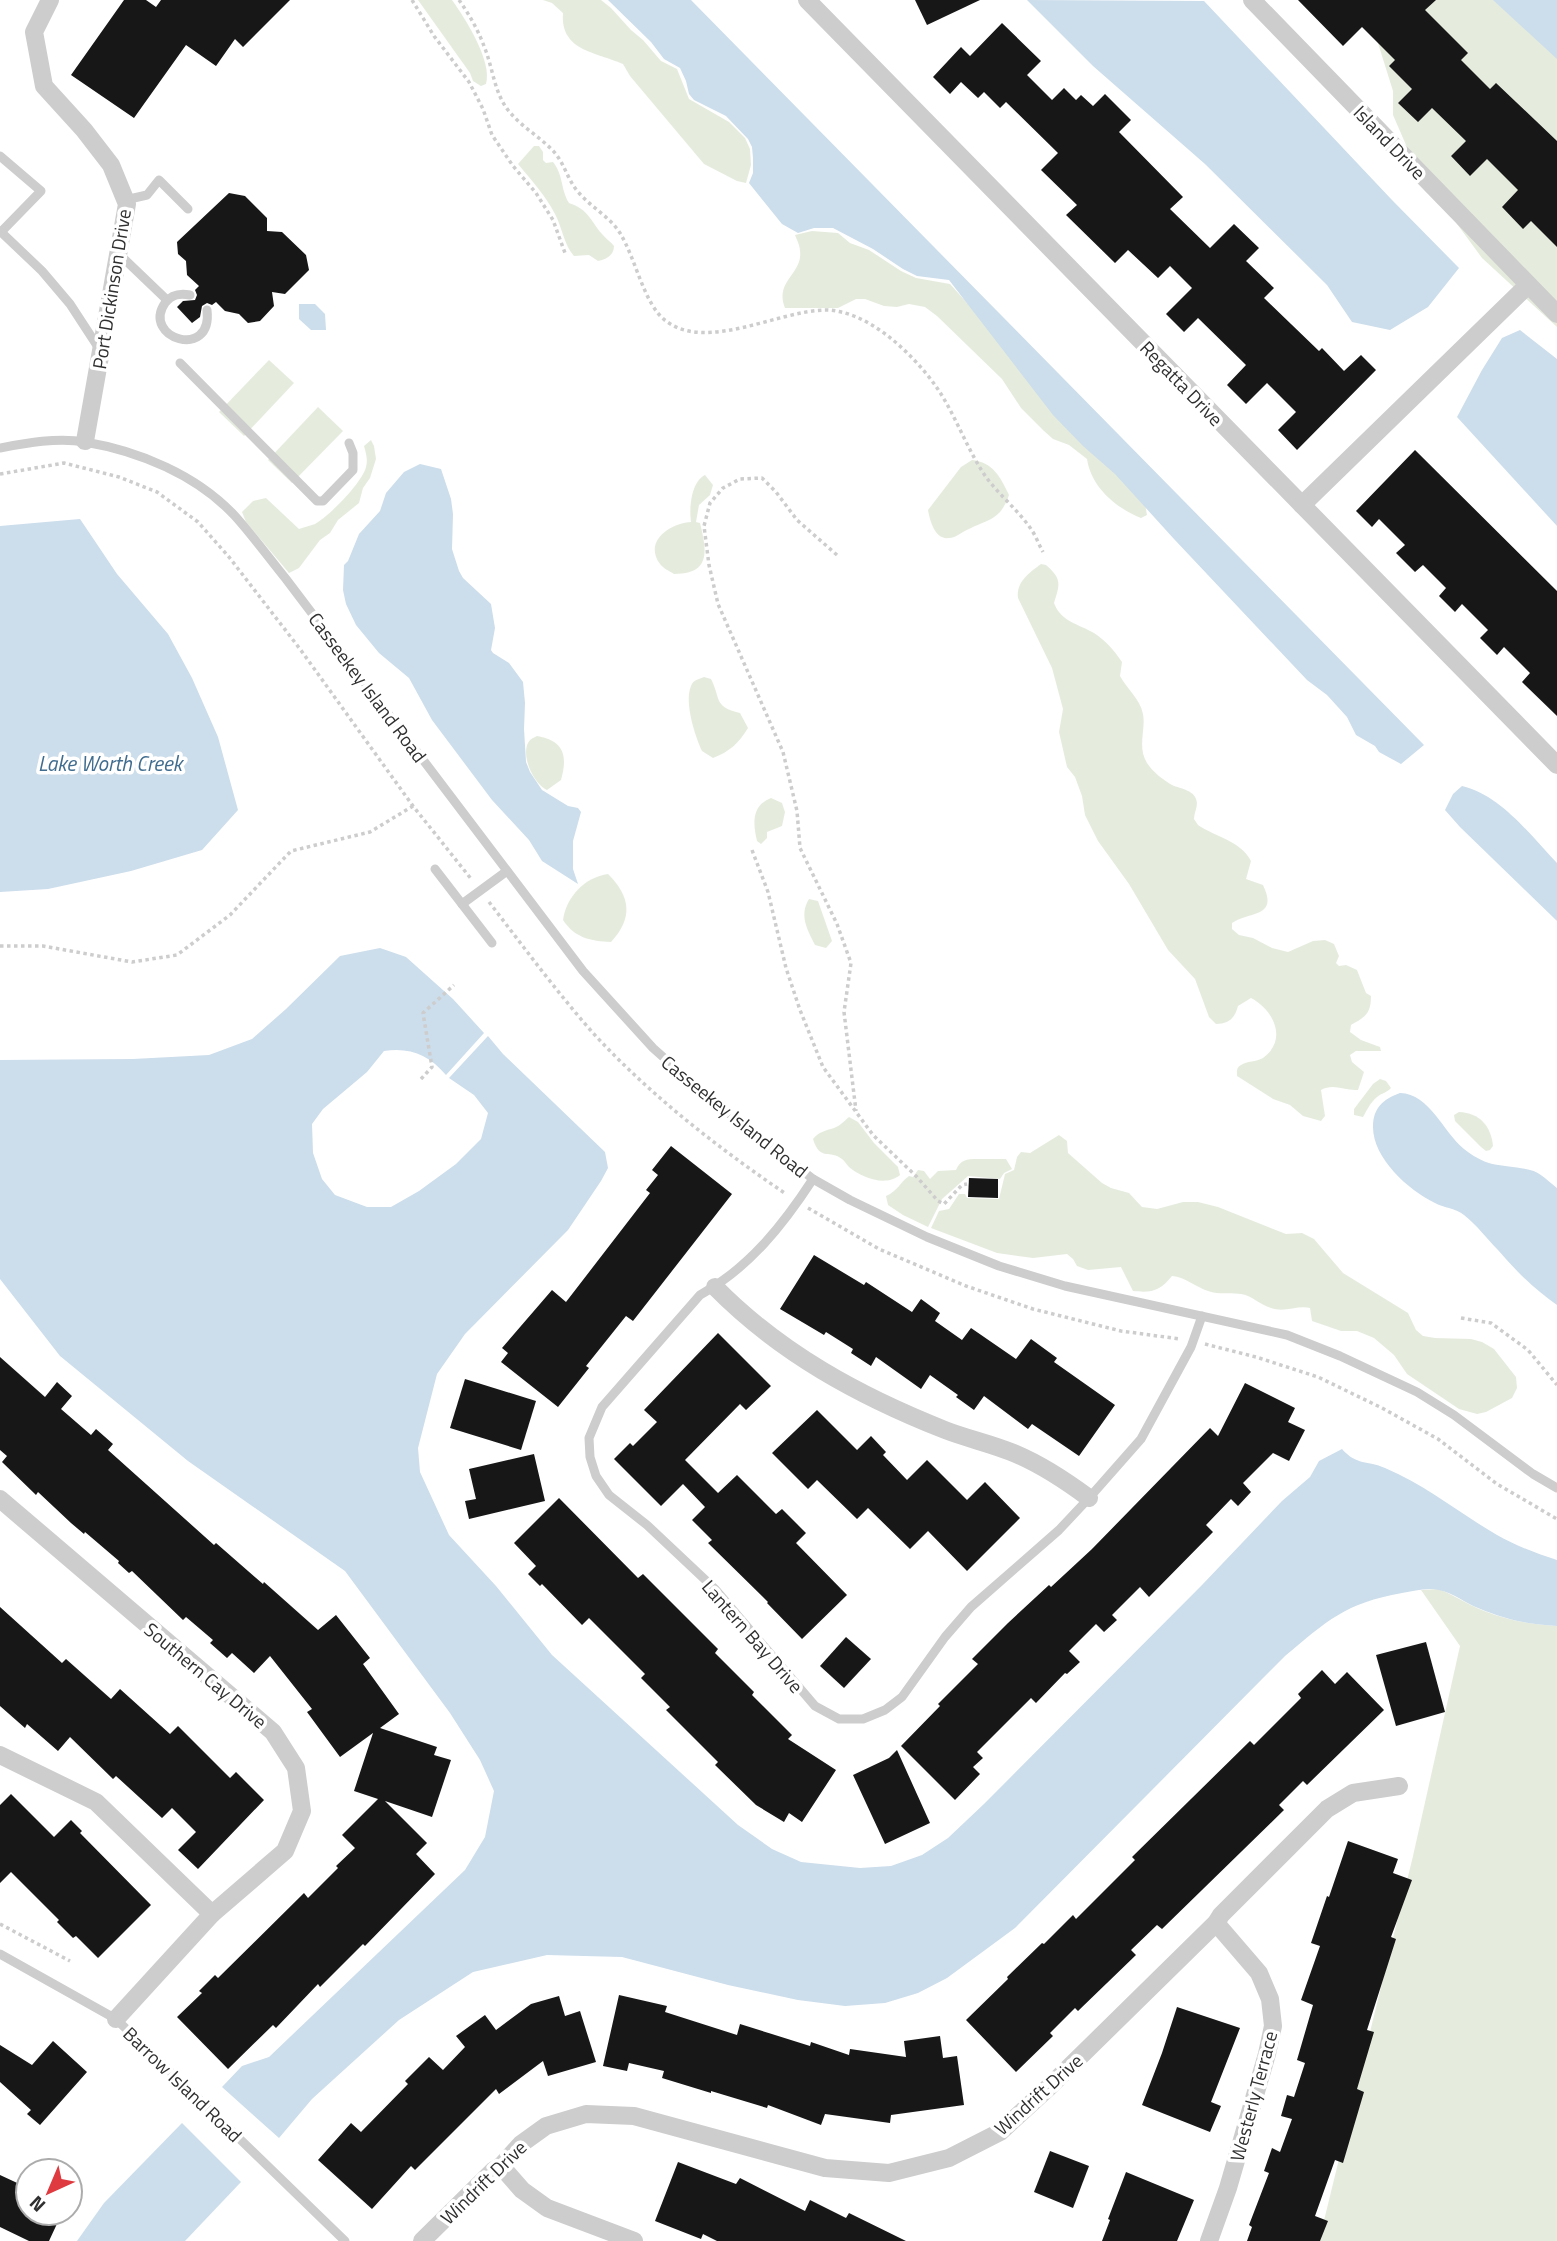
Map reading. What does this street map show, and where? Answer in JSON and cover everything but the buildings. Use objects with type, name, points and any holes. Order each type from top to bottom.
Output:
[{"type":"street","name":"Port Dickinson Drive","points":[[50,0],[34,32],[44,86],[111,165],[127,204],[85,442]]},
{"type":"street","name":"Regatta Drive","points":[[807,0],[1557,765]]},
{"type":"street","name":"Island Drive","points":[[1252,0],[1557,314]]},
{"type":"street","points":[[1302,505],[1528,285]]},
{"type":"street","points":[[715,1287],[738,1311],[780,1345],[826,1375],[879,1402],[945,1430],[1016,1454],[1065,1480],[1089,1498]]},
{"type":"street","name":"Southern Cay Drive","points":[[0,1499],[273,1732],[296,1768],[302,1811],[285,1851],[212,1914],[116,2019]]},
{"type":"street","points":[[0,1755],[96,1802],[212,1914]]},
{"type":"street","name":"Windrift Drive","points":[[422,2241],[521,2144],[545,2126],[586,2114],[634,2116],[825,2168],[889,2173],[949,2158],[1000,2132],[1049,2087],[1327,1810],[1353,1793],[1399,1786]]},
{"type":"street","name":"Westerly Terrace","points":[[1209,2241],[1231,2176],[1273,2026],[1270,1999],[1259,1973],[1216,1923]]},
{"type":"street","points":[[501,2166],[522,2190],[547,2208],[634,2241]]},
{"type":"lane","points":[[0,156],[41,191],[0,232],[42,271],[70,304],[101,352]]},
{"type":"lane","points":[[125,200],[147,195],[159,180],[188,209]]},
{"type":"lane","points":[[119,254],[167,300]]},
{"type":"lane","points":[[190,295],[181,293],[167,300],[163,307],[161,322],[169,334],[177,340],[191,339],[204,330],[207,310]]},
{"type":"lane","points":[[180,363],[317,501],[323,501],[353,470],[353,453],[349,443]]},
{"type":"lane","name":"Casseekey Island Road","points":[[0,449],[33,441],[85,442],[119,449],[160,464],[216,498],[235,516],[286,579],[583,971],[653,1048],[708,1097],[813,1179],[927,1237],[999,1266],[1065,1286],[1287,1335],[1340,1356],[1417,1392],[1557,1488]]},
{"type":"lane","points":[[435,869],[492,943]]},
{"type":"lane","points":[[462,904],[507,871]]},
{"type":"lane","name":"Lantern Bay Drive","points":[[813,1179],[762,1247],[715,1287],[700,1295],[602,1407],[589,1438],[590,1457],[596,1476],[609,1495],[647,1525],[715,1589],[815,1706],[839,1719],[863,1718],[885,1710],[902,1698],[945,1637],[971,1607],[1059,1530],[1089,1498],[1141,1439],[1193,1340],[1202,1316]]},
{"type":"lane","name":"Barrow Island Road","points":[[0,1954],[116,2019],[345,2241]]},
{"type":"path","points":[[412,0],[470,82],[492,135],[553,220],[565,253]]},
{"type":"path","points":[[459,0],[484,45],[496,90],[506,108],[554,152],[578,192],[613,223],[630,250],[655,312],[668,323],[685,331],[699,333],[717,332],[825,310],[850,313],[862,318],[902,350],[935,385],[985,476],[1031,530],[1043,552]]},
{"type":"path","points":[[0,474],[64,463],[120,477],[157,492],[198,522],[229,557],[300,649],[413,806],[594,1034],[686,1122],[797,1202],[879,1249],[966,1286],[1033,1309],[1121,1331],[1193,1340],[1318,1377],[1438,1439],[1497,1484],[1557,1519]]},
{"type":"path","points":[[837,555],[797,520],[762,478],[740,479],[723,488],[710,503],[704,526],[709,565],[719,604],[783,752],[797,811],[800,848],[837,924],[851,962],[844,1012],[856,1111]]},
{"type":"path","points":[[0,946],[43,946],[132,962],[177,955],[230,915],[291,851],[370,832],[413,806]]},
{"type":"path","points":[[752,850],[768,892],[786,968],[823,1067],[873,1135],[938,1201],[944,1204],[962,1185],[967,1184]]},
{"type":"path","points":[[421,1079],[432,1067],[423,1013],[453,985]]},
{"type":"path","points":[[1461,1318],[1491,1323],[1528,1350],[1557,1385]]},
{"type":"path","points":[[0,1924],[70,1961]]},
{"type":"shaded area","points":[[418,0],[452,0],[482,52],[487,75],[486,84],[481,86],[473,81]]},
{"type":"shaded area","points":[[543,0],[601,0],[611,8],[661,61],[677,69],[689,99],[729,122],[745,138],[750,149],[751,165],[746,183],[704,164],[630,76],[623,64],[591,53],[574,43],[567,35],[563,13],[552,3]]},
{"type":"shaded area","points":[[1352,0],[1557,0],[1557,327],[1482,258],[1416,168],[1393,115],[1393,91],[1377,40]]},
{"type":"shaded area","points":[[534,146],[539,146],[546,163],[553,162],[569,203],[585,212],[614,246],[613,252],[607,258],[598,261],[589,255],[574,256],[571,252],[551,207],[518,164]]},
{"type":"shaded area","points":[[812,231],[838,233],[850,243],[869,250],[916,278],[950,284],[1144,498],[1147,515],[1141,518],[1132,514],[1106,495],[1094,479],[1087,459],[1044,431],[1021,408],[1002,379],[925,307],[909,304],[884,306],[865,299],[856,299],[838,308],[785,308],[783,291],[800,259],[800,247],[795,235]]},
{"type":"shaded area","points":[[269,360],[294,383],[244,436],[219,412]]},
{"type":"shaded area","points":[[318,407],[343,431],[292,483],[268,460]]},
{"type":"shaded area","points":[[371,440],[376,459],[359,503],[338,520],[299,568],[289,573],[246,522],[242,512],[253,501],[266,498],[299,529],[315,524],[336,507],[358,482],[367,464],[364,446]]},
{"type":"shaded area","points":[[972,460],[991,467],[1009,495],[1002,509],[994,517],[954,537],[944,538],[934,529],[928,510],[961,467]]},
{"type":"shaded area","points":[[705,475],[713,485],[710,495],[699,505],[696,522],[700,523],[704,559],[695,570],[674,574],[660,564],[656,556],[657,541],[675,526],[691,522],[694,489]]},
{"type":"shaded area","points":[[1041,564],[1046,565],[1057,578],[1054,603],[1061,614],[1098,636],[1122,662],[1120,676],[1143,714],[1142,745],[1147,763],[1172,785],[1194,795],[1197,803],[1194,819],[1198,825],[1235,844],[1251,861],[1246,879],[1263,885],[1267,903],[1260,912],[1232,923],[1232,929],[1239,935],[1288,952],[1313,941],[1325,940],[1334,944],[1339,956],[1336,963],[1357,970],[1366,993],[1371,996],[1368,1011],[1351,1025],[1350,1032],[1361,1040],[1380,1047],[1381,1051],[1356,1051],[1350,1055],[1352,1062],[1364,1072],[1358,1090],[1330,1087],[1321,1090],[1325,1116],[1321,1121],[1303,1116],[1290,1105],[1273,1099],[1237,1076],[1239,1066],[1263,1058],[1271,1051],[1276,1034],[1271,1018],[1259,1003],[1251,998],[1238,1006],[1228,1021],[1216,1024],[1209,1017],[1195,979],[1168,950],[1129,884],[1098,841],[1085,815],[1075,777],[1067,767],[1059,732],[1063,709],[1052,668],[1018,598],[1021,583]]},
{"type":"shaded area","points":[[704,677],[711,679],[722,705],[740,713],[748,728],[733,746],[713,758],[702,751],[689,701],[691,686]]},
{"type":"shaded area","points":[[537,736],[553,741],[564,756],[561,780],[547,790],[533,776],[526,755],[528,743]]},
{"type":"shaded area","points":[[771,798],[782,803],[785,812],[782,826],[767,832],[767,838],[761,844],[757,841],[755,816],[764,801]]},
{"type":"shaded area","points":[[608,874],[625,899],[626,916],[611,942],[596,941],[573,931],[563,920],[572,896],[592,879]]},
{"type":"shaded area","points":[[809,899],[818,901],[832,941],[826,948],[815,945],[807,928],[804,916]]},
{"type":"shaded area","points":[[1380,1079],[1386,1081],[1391,1088],[1375,1099],[1363,1117],[1354,1115],[1354,1109]]},
{"type":"shaded area","points":[[1459,1112],[1473,1115],[1483,1122],[1492,1139],[1493,1146],[1490,1150],[1486,1151],[1481,1147],[1455,1121],[1454,1115]]},
{"type":"shaded area","points":[[849,1117],[858,1122],[898,1167],[900,1175],[881,1181],[867,1178],[854,1171],[838,1156],[819,1150],[813,1139]]},
{"type":"shaded area","points":[[1059,1135],[1067,1141],[1068,1153],[1102,1183],[1129,1193],[1142,1207],[1157,1209],[1183,1202],[1198,1202],[1218,1207],[1286,1234],[1302,1233],[1314,1239],[1343,1273],[1408,1313],[1416,1330],[1423,1336],[1471,1339],[1494,1349],[1516,1377],[1517,1388],[1512,1398],[1477,1414],[1459,1409],[1407,1374],[1394,1355],[1374,1338],[1357,1331],[1341,1331],[1312,1321],[1310,1308],[1267,1307],[1245,1295],[1212,1292],[1172,1276],[1155,1290],[1133,1291],[1121,1267],[1088,1270],[1077,1266],[1067,1254],[1033,1258],[997,1253],[931,1228],[939,1211],[949,1209],[959,1194],[965,1194],[967,1198],[999,1199],[1005,1174],[1014,1170],[1021,1152],[1030,1153]]},
{"type":"shaded area","points":[[1006,1159],[1012,1169],[1000,1179],[968,1176],[942,1199],[928,1227],[888,1205],[886,1196],[909,1176],[913,1177],[918,1170],[924,1171],[930,1179],[938,1171],[956,1170],[960,1163],[966,1160]]},
{"type":"shaded area","points":[[1438,1589],[1497,1616],[1526,1623],[1557,1626],[1557,2241],[1319,2241],[1413,1856],[1460,1646],[1421,1590]]},
{"type":"water","points":[[608,0],[691,0],[1424,745],[1401,764],[1356,735],[1347,717],[1327,695],[1307,680],[1115,474],[1053,415],[949,280],[917,276],[833,228],[814,228],[798,233],[782,224],[749,183],[753,173],[753,158],[748,139],[726,116],[694,100],[689,94],[680,68],[664,59],[651,42]]},
{"type":"water","points":[[1027,0],[1204,1],[1459,268],[1428,307],[1390,330],[1352,322],[1327,285],[1205,164],[1093,66]]},
{"type":"water","points":[[1493,0],[1557,0],[1557,59]]},
{"type":"water","points":[[299,304],[315,304],[325,314],[326,330],[311,330],[299,319]]},
{"type":"water","points":[[1520,330],[1557,359],[1557,526],[1457,417],[1502,338]]},
{"type":"water","points":[[420,464],[441,469],[451,499],[452,549],[459,571],[491,604],[495,628],[491,650],[509,663],[523,682],[526,762],[530,772],[542,790],[581,812],[573,841],[573,869],[578,884],[542,861],[529,840],[492,800],[432,720],[409,678],[379,653],[356,625],[346,604],[343,590],[344,565],[359,534],[380,511],[386,493],[404,472]]},
{"type":"water","name":"Lake Worth Creek","points":[[80,519],[117,574],[168,634],[192,678],[218,737],[238,810],[202,850],[131,871],[48,889],[0,892],[0,526]]},
{"type":"water","points":[[1462,786],[1490,798],[1502,807],[1557,863],[1557,921],[1445,810],[1453,794]]},
{"type":"water","points":[[380,948],[406,957],[453,999],[484,1033],[446,1075],[433,1062],[418,1054],[402,1050],[384,1051],[367,1072],[323,1109],[312,1124],[313,1153],[322,1179],[335,1195],[367,1207],[391,1207],[419,1191],[456,1164],[481,1139],[488,1113],[474,1095],[449,1078],[488,1036],[503,1054],[605,1152],[608,1168],[568,1230],[465,1334],[437,1374],[418,1448],[420,1472],[449,1535],[496,1586],[552,1655],[738,1825],[772,1849],[801,1862],[860,1868],[891,1866],[922,1855],[948,1838],[1202,1585],[1282,1501],[1310,1477],[1319,1461],[1342,1449],[1357,1460],[1385,1468],[1414,1483],[1504,1539],[1557,1560],[1557,1626],[1508,1618],[1478,1608],[1450,1593],[1430,1589],[1382,1597],[1338,1615],[1285,1656],[1015,1928],[947,1978],[918,1993],[885,2003],[845,2006],[798,2000],[728,1985],[622,1957],[547,1955],[473,1972],[399,2020],[312,2099],[279,2138],[222,2087],[242,2066],[269,2057],[465,1870],[485,1837],[494,1791],[480,1760],[450,1713],[345,1571],[188,1461],[60,1356],[0,1279],[0,1060],[133,1059],[209,1055],[252,1039],[340,956]]},
{"type":"water","points":[[1400,1093],[1420,1100],[1456,1142],[1473,1156],[1496,1165],[1534,1171],[1557,1188],[1557,1305],[1526,1279],[1469,1219],[1414,1190],[1385,1161],[1375,1139],[1373,1120],[1380,1105]]},
{"type":"water","points":[[182,2123],[241,2182],[185,2241],[77,2241],[104,2203]]}]
